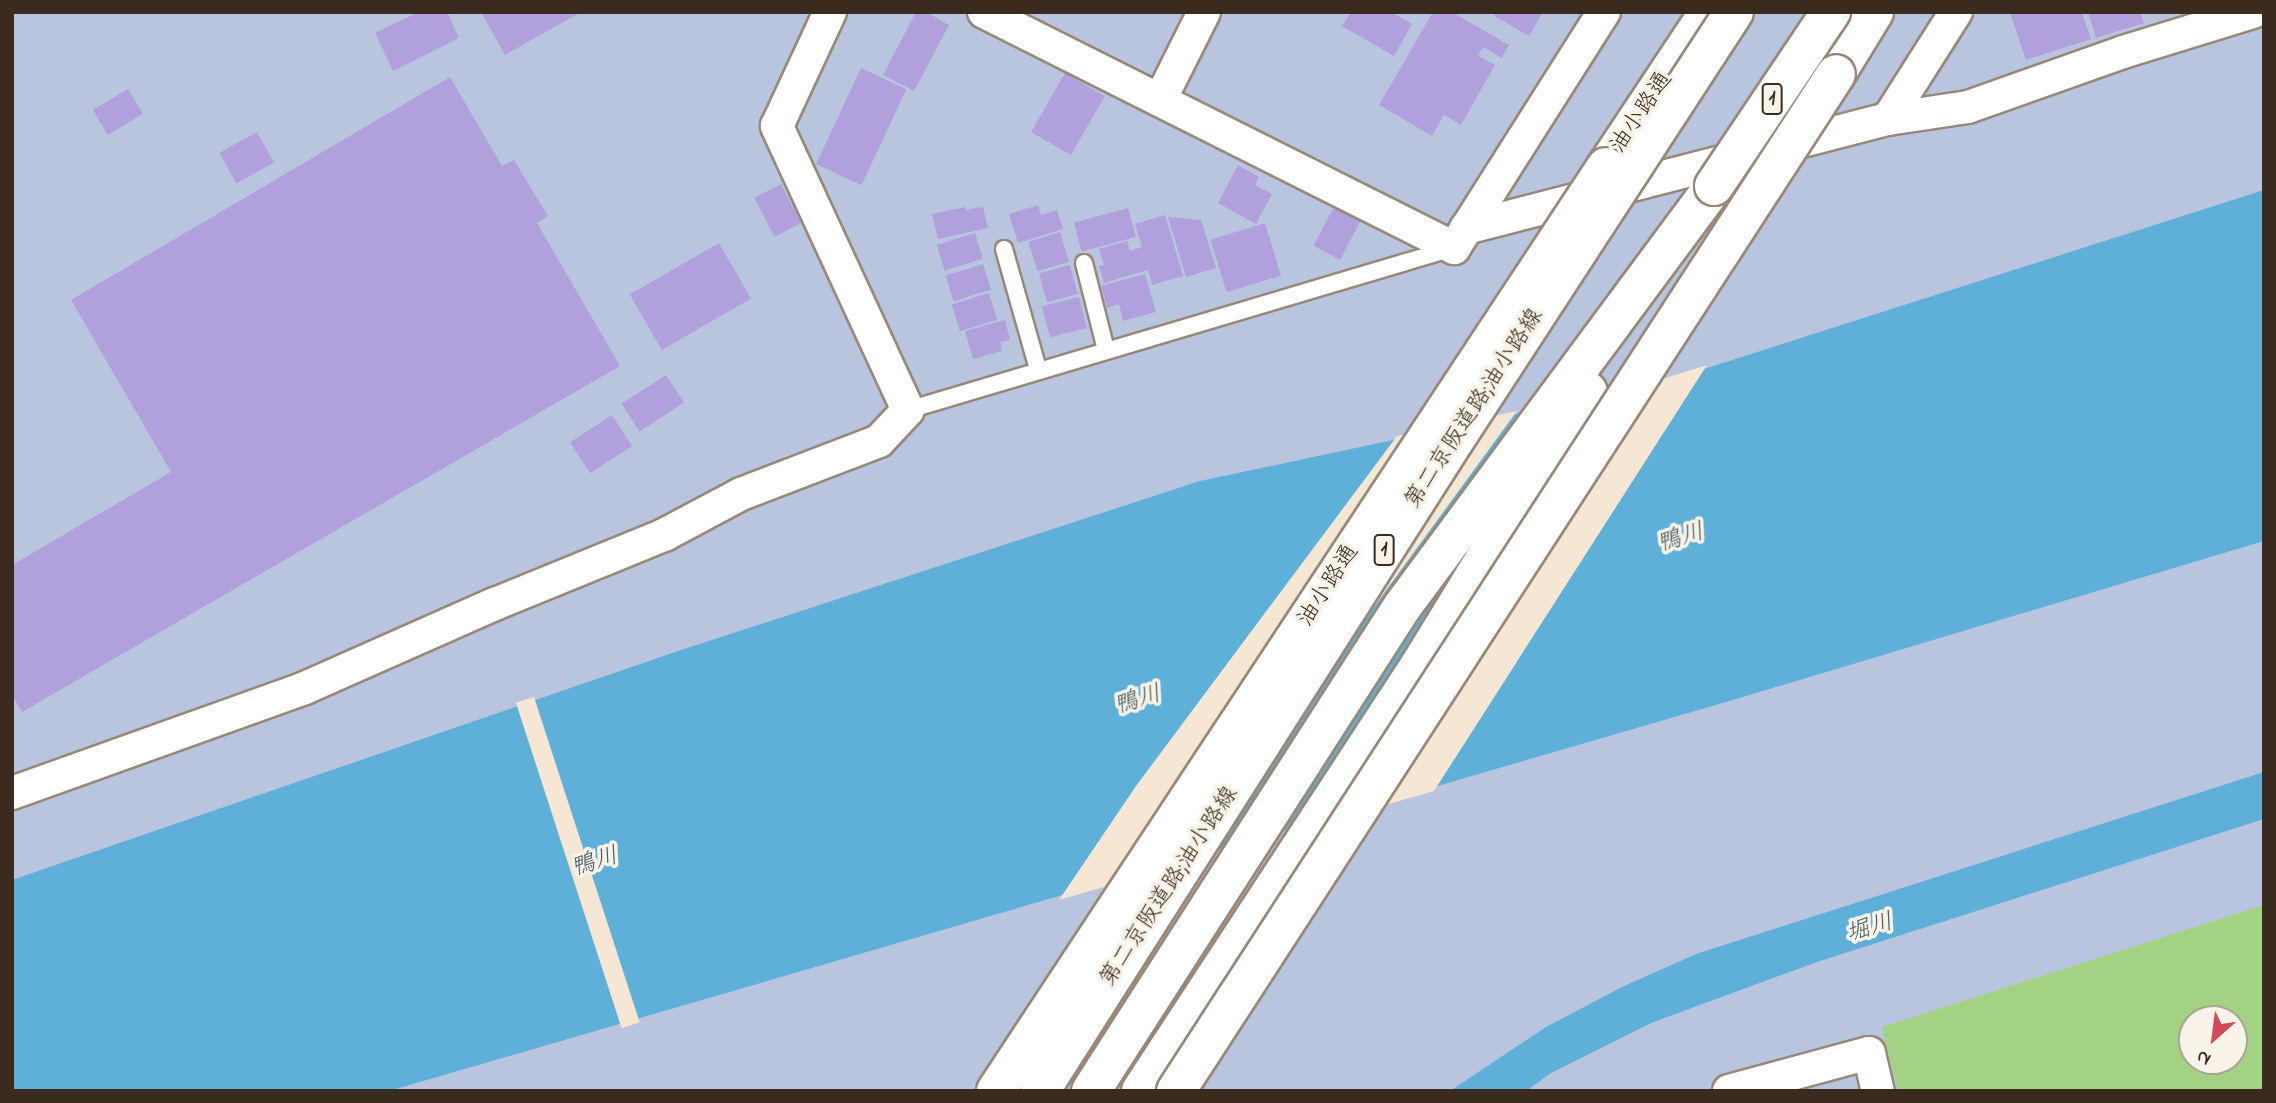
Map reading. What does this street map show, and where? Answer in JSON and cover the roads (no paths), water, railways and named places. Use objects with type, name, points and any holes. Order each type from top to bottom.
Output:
[{"type":"main road","name":"油小路通","points":[[996,1091],[1709,12]]},
{"type":"main road","name":"第二京阪道路;油小路線","points":[[1040,1091],[1454,441],[1734,12]]},
{"type":"main road","name":"1","points":[[1141,1091],[1420,665],[1714,186],[1831,12]]},
{"type":"main road","points":[[1176,1091],[1874,12]]},
{"type":"main road","points":[[1091,1091],[1402,607],[1714,186]]},
{"type":"street","points":[[12,793],[305,688],[495,604],[664,535],[741,494],[879,441],[908,410],[777,126],[830,12]]},
{"type":"street","points":[[984,12],[1160,100],[1460,238],[1888,119],[1968,107],[2123,52],[2253,12]]},
{"type":"street","points":[[1160,100],[1204,12]]},
{"type":"street","points":[[1460,238],[1604,12]]},
{"type":"street","points":[[1888,119],[1956,12]]},
{"type":"street","points":[[1729,1091],[1869,1053],[1878,1091]]},
{"type":"lane","points":[[908,410],[1460,238]]},
{"type":"lane","points":[[1004,249],[1038,369]]},
{"type":"lane","points":[[1084,263],[1106,350]]},
{"type":"water","name":"鴨川","points":[[2264,190],[2264,541],[1726,702],[389,1091],[12,1091],[12,880],[678,651],[1200,481],[1657,384]]},
{"type":"water","name":"堀川","points":[[2264,772],[2264,819],[1817,962],[1651,1023],[1551,1073],[1526,1091],[1450,1091],[1546,1027],[1622,987],[1696,954]]}]
